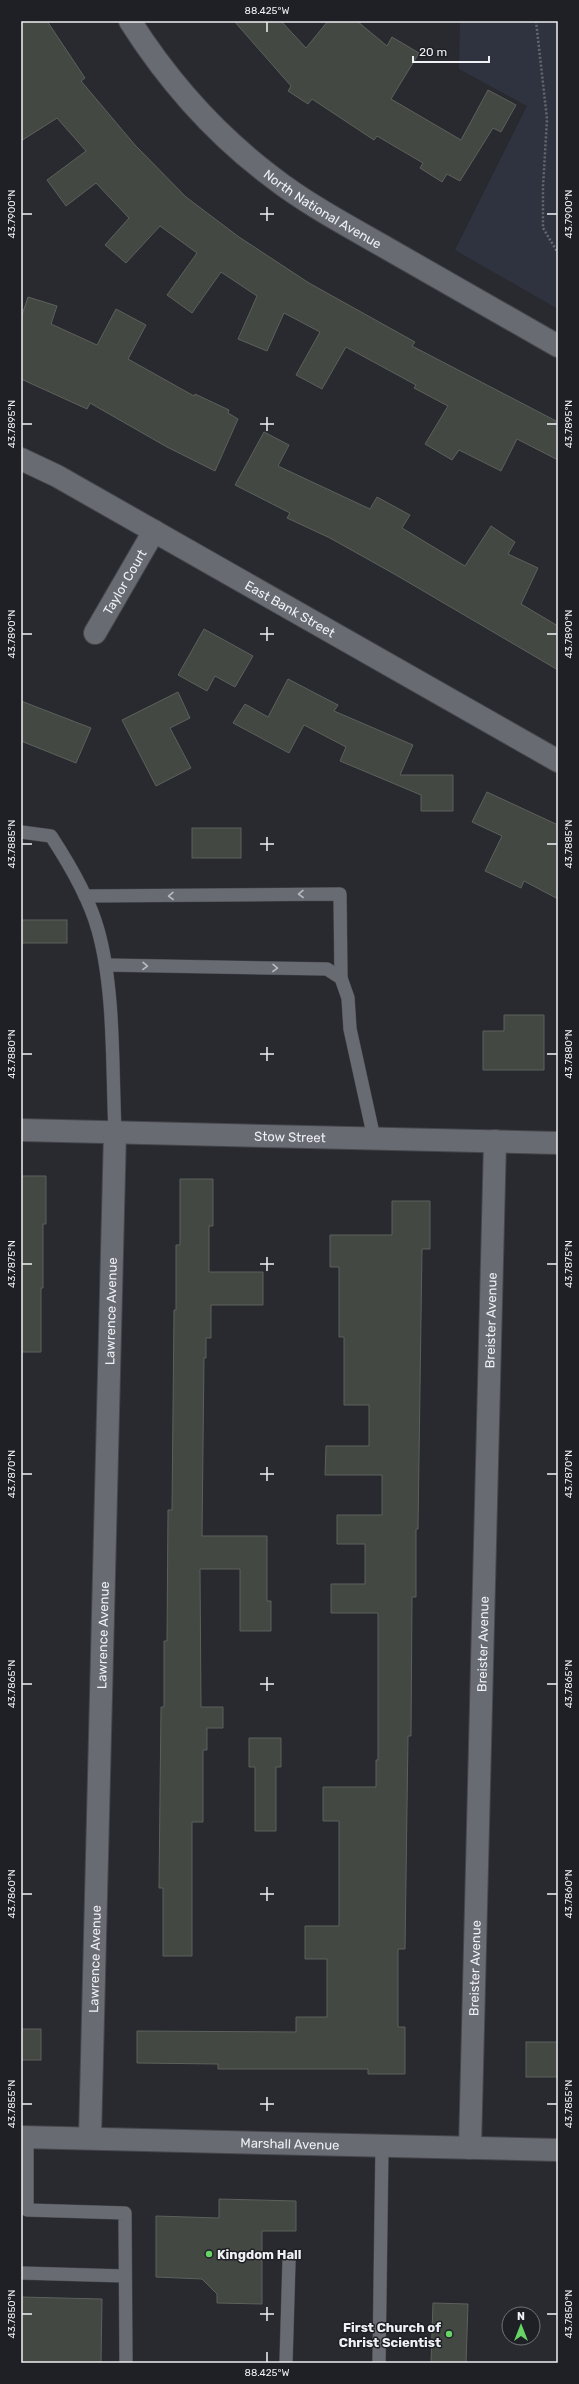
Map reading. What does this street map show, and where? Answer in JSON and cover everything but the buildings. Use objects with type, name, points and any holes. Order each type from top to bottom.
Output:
[{"type":"street","name":"North National Avenue","points":[[130,21],[158,63],[197,109],[226,138],[271,177],[323,212],[558,346]]},
{"type":"street","name":"East Bank Street","points":[[21,460],[57,476],[558,761]]},
{"type":"street","name":"Taylor Court","points":[[95,634],[154,531]]},
{"type":"street","name":"Stow Street","points":[[21,1130],[558,1143]]},
{"type":"street","name":"Lawrence Avenue","points":[[90,2138],[115,1132]]},
{"type":"street","name":"Breister Avenue","points":[[470,2148],[495,1141]]},
{"type":"street","name":"Marshall Avenue","points":[[24,2137],[558,2150]]},
{"type":"lane","points":[[21,832],[50,836],[65,857],[85,896],[98,930],[106,965],[115,1132]]},
{"type":"lane","points":[[85,896],[340,894],[341,978],[348,998],[350,1029],[374,1138]]},
{"type":"lane","points":[[106,965],[327,970],[341,978]]},
{"type":"lane","points":[[24,2137],[24,2210],[125,2213],[126,2363]]},
{"type":"lane","points":[[379,2363],[382,2146]]},
{"type":"lane","points":[[286,2363],[289,2261]]},
{"type":"lane","points":[[21,2273],[125,2276]]},
{"type":"path","points":[[536,21],[547,119],[543,187],[543,228],[558,253]]},
{"type":"shaded area","points":[[460,21],[558,21],[558,309],[455,250],[527,106],[459,69]]},
{"type":"place","name":"Kingdom Hall","points":[[209,2254]]},
{"type":"place","name":"First Church of Christ Scientist","points":[[449,2334]]}]
